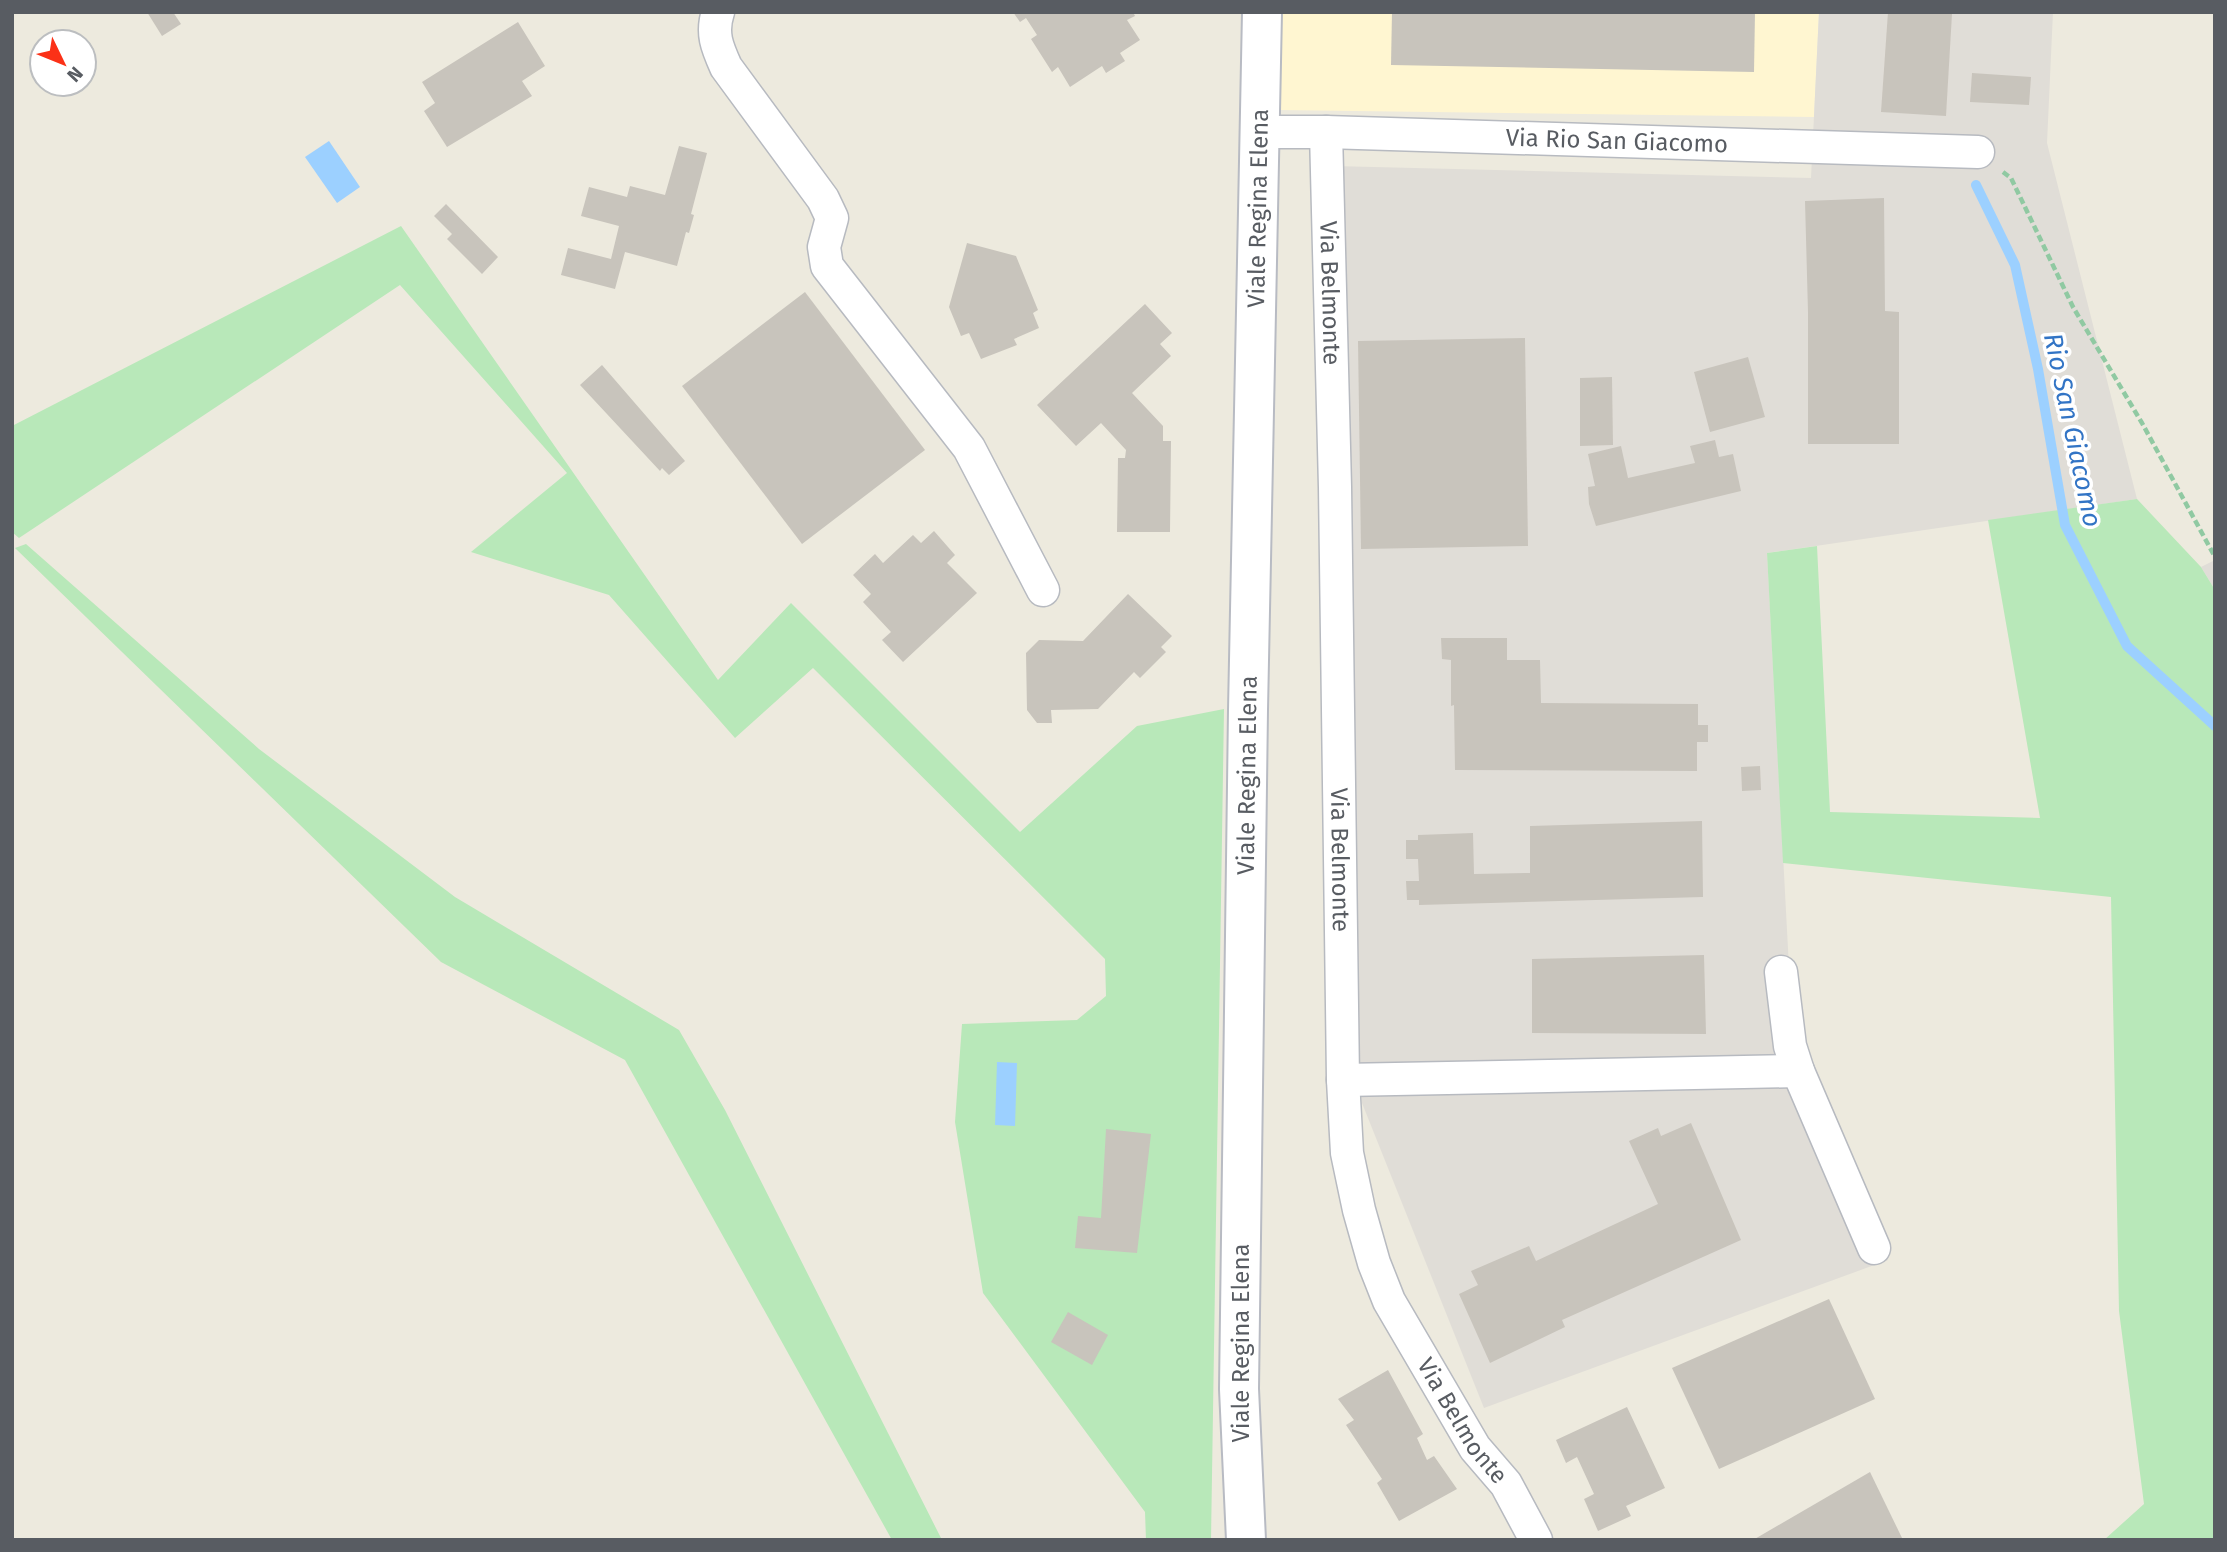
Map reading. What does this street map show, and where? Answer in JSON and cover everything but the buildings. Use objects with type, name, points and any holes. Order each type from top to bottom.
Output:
[{"type":"main road","name":"Viale Regina Elena","points":[[1246,1540],[1239,1388],[1261,12]]},
{"type":"street","points":[[718,12],[713,25],[715,44],[726,67],[823,199],[832,218],[824,247],[827,266],[969,448],[1043,590]]},
{"type":"street","name":"Via Rio San Giacomo","points":[[1258,132],[1978,152]]},
{"type":"street","name":"Via Belmonte","points":[[1326,132],[1335,487],[1343,1080],[1347,1153],[1374,1263],[1389,1301],[1475,1448],[1506,1485],[1536,1540]]},
{"type":"street","points":[[1781,972],[1790,1046],[1798,1072],[1874,1248]]},
{"type":"street","points":[[1343,1080],[1798,1072]]},
{"type":"path","points":[[1978,152],[2011,178],[2073,307],[2142,423],[2215,557]]},
{"type":"shaded area","points":[[1282,12],[1819,12],[1814,117],[1278,110]]},
{"type":"shaded area","points":[[1819,12],[2053,12],[2047,143],[2137,499],[1767,553],[1792,1024],[1888,1260],[1484,1408],[1362,1103],[1357,1036],[1333,166],[1811,178]]},
{"type":"shaded area","points":[[2215,560],[2215,590],[2201,567]]},
{"type":"green space","points":[[401,226],[718,680],[791,603],[1020,832],[1137,726],[1224,709],[1211,1540],[1146,1540],[1145,1512],[983,1293],[955,1122],[962,1024],[1077,1020],[1106,996],[1105,959],[813,668],[735,738],[609,595],[471,552],[567,473],[400,285],[19,538],[12,532],[12,426]]},
{"type":"green space","points":[[2137,499],[2201,567],[2215,590],[2215,1540],[2104,1540],[2144,1504],[2119,1311],[2111,897],[1783,863],[1767,553],[1817,546],[1830,812],[2040,818],[1988,520]]},
{"type":"green space","points":[[26,544],[259,749],[455,897],[679,1030],[725,1110],[942,1540],[892,1540],[625,1060],[441,962],[15,548]]},
{"type":"water","points":[[329,141],[360,187],[337,203],[305,157]]},
{"type":"water","points":[[997,1062],[1017,1063],[1015,1126],[995,1125]]},
{"type":"waterway","name":"Rio San Giacomo","points":[[1976,185],[2015,265],[2038,369],[2065,525],[2127,646],[2215,726]]}]
